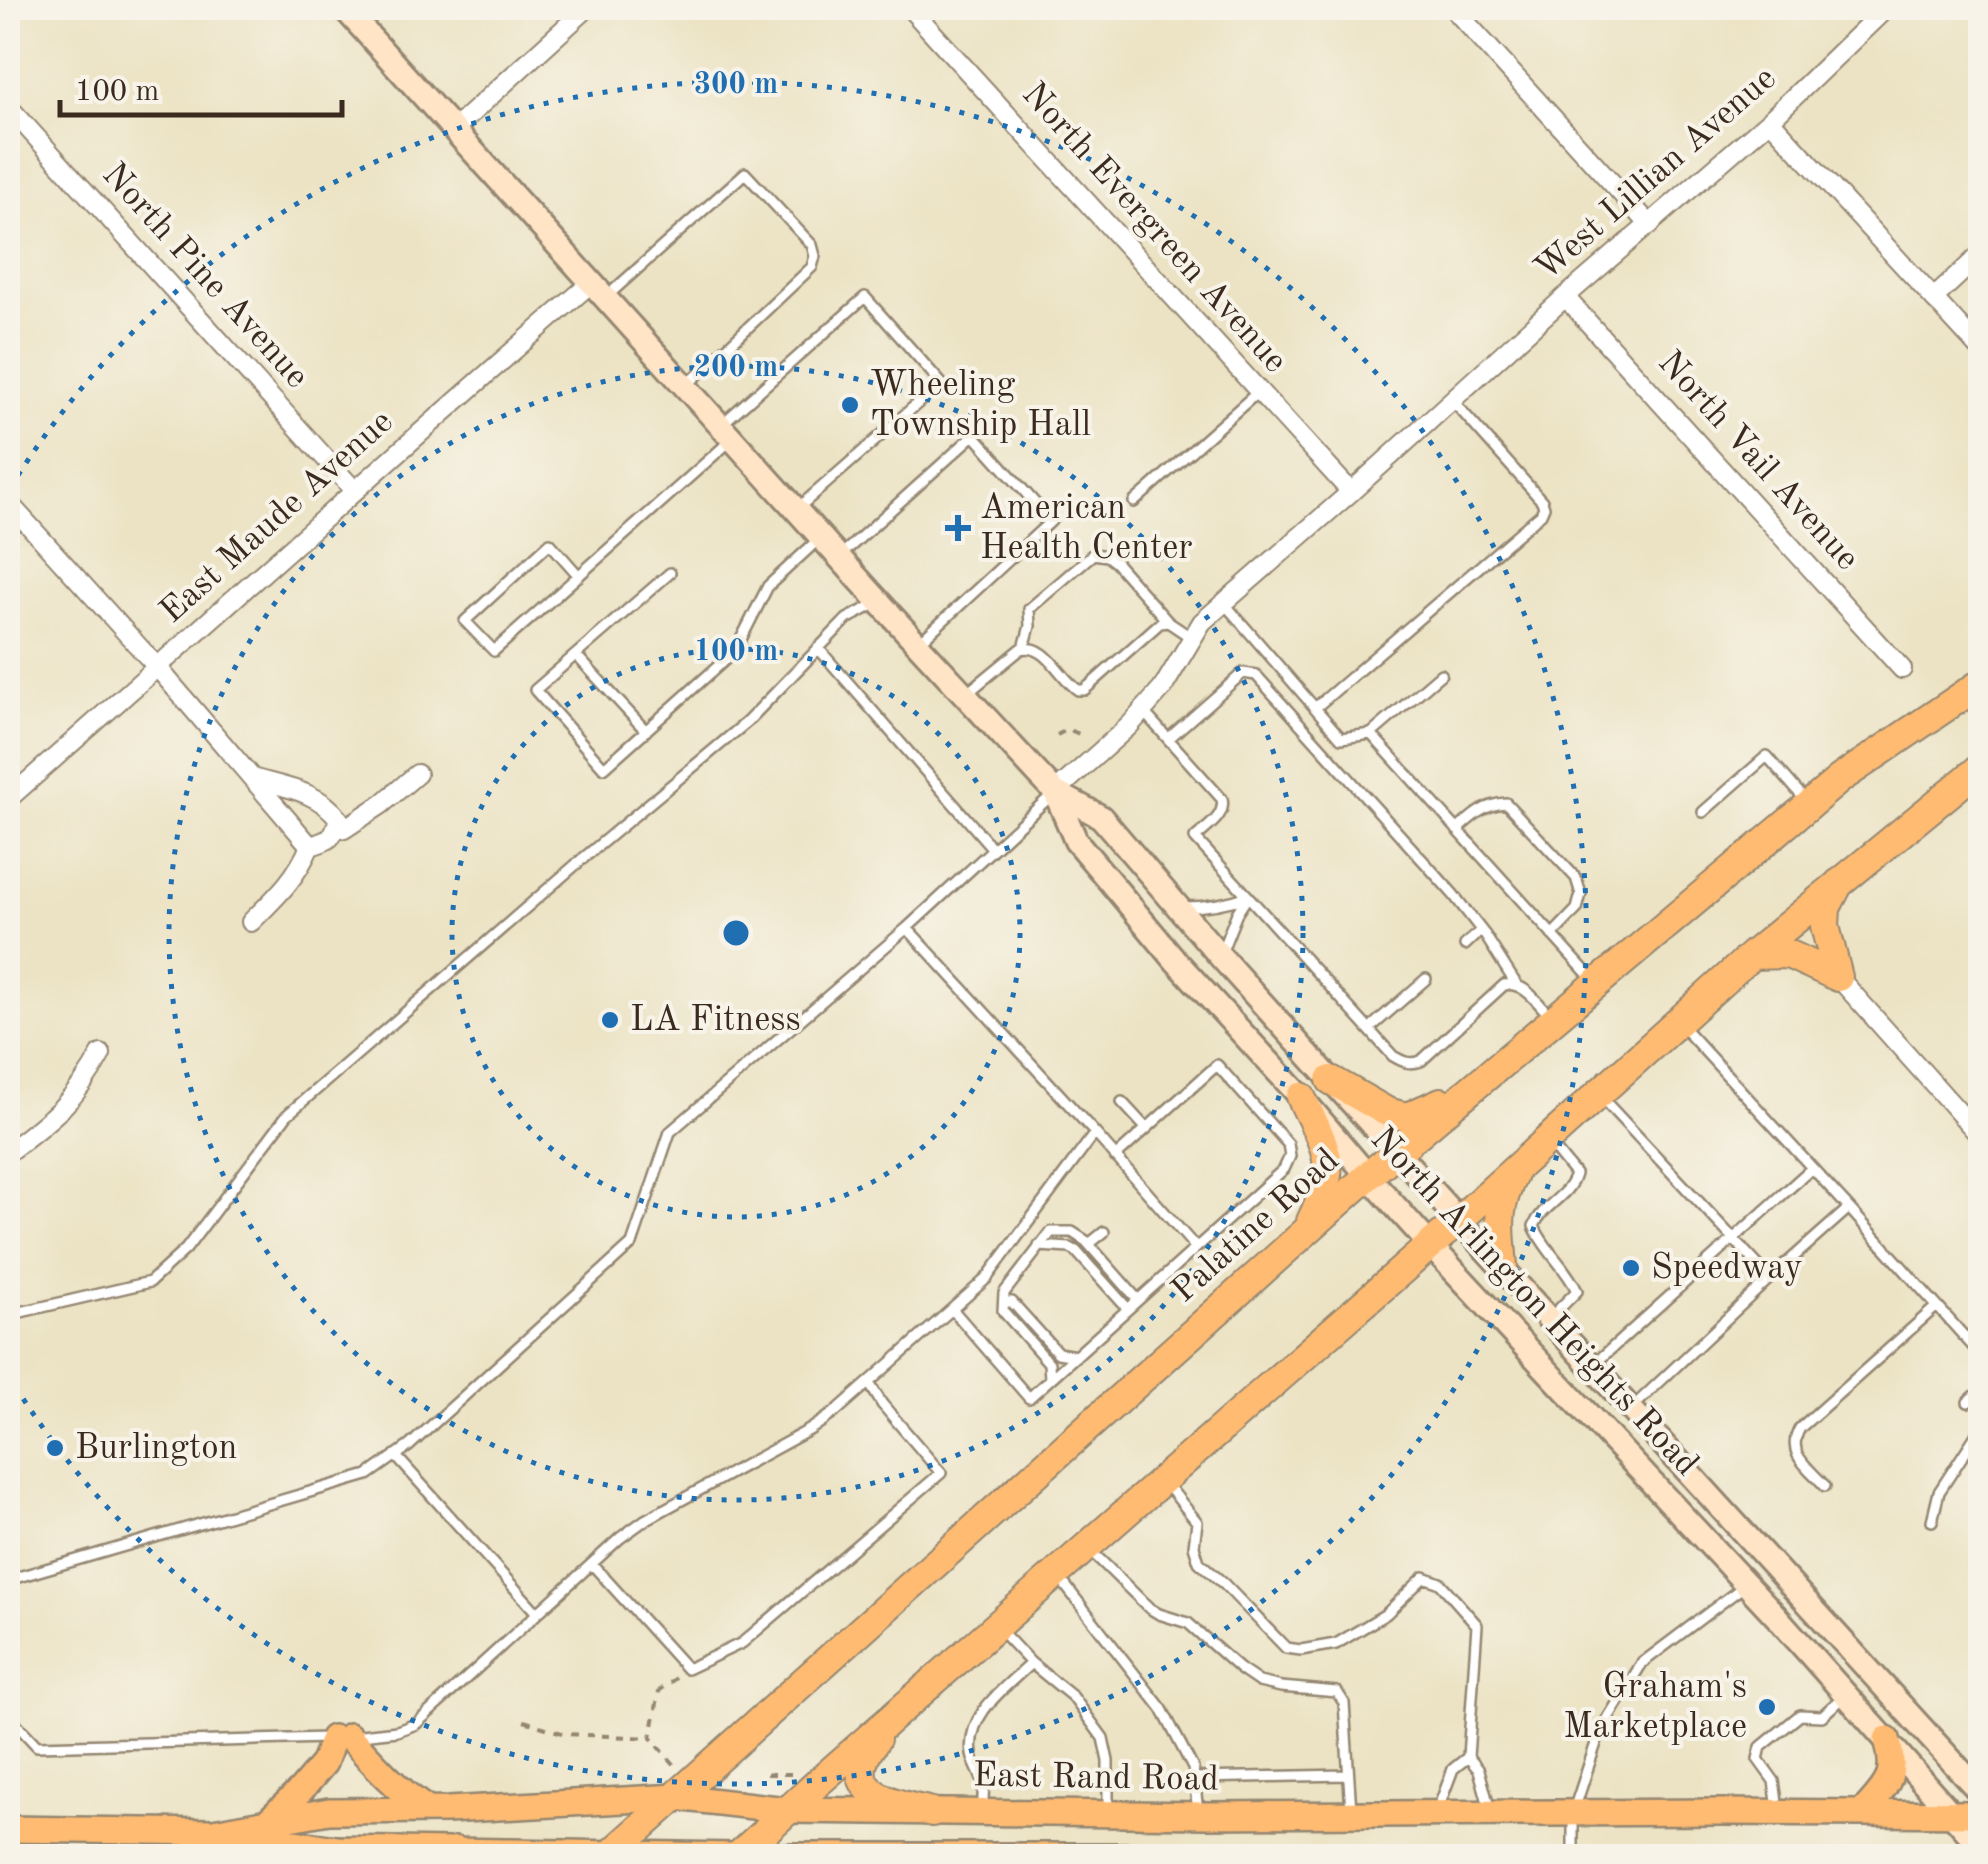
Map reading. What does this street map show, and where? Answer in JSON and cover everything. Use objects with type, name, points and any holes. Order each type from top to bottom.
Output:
[{"type":"highway","points":[[1842,778],[1942,688],[1980,661]]},
{"type":"highway","name":"Palatine Road","points":[[611,1855],[1368,1176],[1842,778],[1980,684]]},
{"type":"highway","points":[[737,1856],[1430,1246],[1752,955],[1980,768]]},
{"type":"highway","points":[[1900,834],[1980,779]]},
{"type":"highway","points":[[1838,977],[1826,926],[1826,908],[1839,883]]},
{"type":"highway","points":[[1752,955],[1788,954],[1838,977]]},
{"type":"highway","points":[[1331,1080],[1387,1112],[1407,1117],[1471,1091]]},
{"type":"highway","points":[[1301,1097],[1328,1154],[1324,1193],[1304,1234]]},
{"type":"highway","points":[[1503,1266],[1499,1224],[1505,1193],[1516,1169]]},
{"type":"highway","points":[[885,1724],[864,1759],[864,1779],[882,1799],[932,1812]]},
{"type":"main road","name":"North Arlington Heights Road","points":[[344,8],[1055,792],[1101,817],[1331,1080],[1980,1792]]},
{"type":"main road","name":"North Arlington Heights Road","points":[[1055,792],[1076,841],[1176,961],[1430,1246],[1746,1584],[1980,1846]]},
{"type":"main road","points":[[266,1822],[301,1790],[341,1737],[428,1810]]},
{"type":"main road","points":[[1862,1813],[1888,1784],[1892,1756],[1887,1739]]},
{"type":"main road","name":"East Rand Road","points":[[213,1832],[329,1811],[676,1797],[787,1810],[932,1812],[1980,1814]]},
{"type":"main road","name":"East Rand Road","points":[[8,1829],[213,1832],[338,1850],[737,1856]]},
{"type":"main road","points":[[786,1856],[1189,1856]]},
{"type":"street","points":[[454,129],[587,8]]},
{"type":"street","name":"North Evergreen Avenue","points":[[910,8],[1351,492]]},
{"type":"street","points":[[1453,8],[1650,226]]},
{"type":"street","name":"West Lillian Avenue","points":[[1055,792],[1130,726],[1162,690],[1202,622],[1565,297],[1770,120],[1886,8]]},
{"type":"street","name":"North Pine Avenue","points":[[8,106],[354,490]]},
{"type":"street","points":[[1770,120],[1980,349]]},
{"type":"street","points":[[1935,298],[1980,255]]},
{"type":"street","name":"East Maude Avenue","points":[[8,800],[354,490],[598,290]]},
{"type":"street","name":"North Vail Avenue","points":[[1565,297],[1902,668]]},
{"type":"street","points":[[8,502],[158,668],[310,846]]},
{"type":"street","points":[[336,827],[344,829],[418,774]]},
{"type":"street","points":[[252,778],[309,794],[330,808],[339,819],[334,833],[327,841],[310,846]]},
{"type":"street","points":[[251,922],[300,870],[310,846]]},
{"type":"street","points":[[1838,977],[1980,1136]]},
{"type":"street","points":[[8,1152],[74,1097],[101,1054]]},
{"type":"lane","points":[[598,290],[676,235],[745,173],[812,245],[814,262],[685,387]]},
{"type":"lane","points":[[578,576],[550,543],[465,621],[494,651],[578,576],[865,297],[940,382],[796,510]]},
{"type":"lane","points":[[1134,502],[1259,391]]},
{"type":"lane","points":[[1315,708],[1544,508],[1458,392]]},
{"type":"lane","points":[[839,556],[974,435],[1051,521],[918,644]]},
{"type":"lane","points":[[670,573],[534,690],[604,768],[736,651],[768,586],[821,537]]},
{"type":"lane","points":[[965,695],[1024,648],[1030,626],[1029,609],[1092,554],[1107,556],[1116,563],[1168,622],[1192,638]]},
{"type":"lane","points":[[8,1315],[150,1282],[186,1249],[288,1115],[580,861],[747,722],[847,619],[880,602]]},
{"type":"lane","points":[[1224,603],[1341,738],[1371,734],[1441,674]]},
{"type":"lane","points":[[1024,648],[1040,650],[1072,687],[1084,690],[1160,622],[1168,622]]},
{"type":"lane","points":[[818,648],[993,849]]},
{"type":"lane","points":[[576,654],[646,731]]},
{"type":"lane","points":[[1168,739],[1243,673],[1256,675],[1453,894],[1516,984],[1554,1020]]},
{"type":"lane","points":[[1143,711],[1222,799],[1220,815],[1195,838],[1393,1056],[1406,1062],[1421,1060],[1504,985],[1516,984]]},
{"type":"lane","points":[[1371,734],[1597,984]]},
{"type":"lane","points":[[1703,812],[1767,756],[1810,805]]},
{"type":"lane","points":[[8,1580],[368,1474],[409,1446],[632,1244],[670,1132],[906,928],[1055,792]]},
{"type":"lane","points":[[1457,830],[1474,814],[1506,803],[1576,878],[1581,894],[1577,909],[1552,935]]},
{"type":"lane","points":[[1178,906],[1227,904],[1248,896]]},
{"type":"lane","points":[[1220,956],[1248,896]]},
{"type":"lane","points":[[906,928],[1196,1248]]},
{"type":"lane","points":[[1465,945],[1481,930]]},
{"type":"lane","points":[[1369,1029],[1426,979]]},
{"type":"lane","points":[[1678,1022],[1980,1354]]},
{"type":"lane","points":[[952,1310],[1029,1398],[1284,1169],[1290,1156],[1288,1144],[1216,1065],[1115,1157]]},
{"type":"lane","points":[[1598,1094],[1770,1278]]},
{"type":"lane","points":[[1122,1102],[1146,1128]]},
{"type":"lane","points":[[8,1715],[37,1746],[341,1737],[396,1732],[416,1724],[620,1538],[645,1520],[811,1429],[869,1383],[986,1279],[1095,1133]]},
{"type":"lane","points":[[1548,1140],[1575,1174],[1572,1186],[1540,1213],[1534,1226],[1577,1290],[1550,1318]]},
{"type":"lane","points":[[1592,1366],[1812,1168]]},
{"type":"lane","points":[[1631,1408],[1850,1208]]},
{"type":"lane","points":[[1050,1379],[1048,1363],[1003,1311],[1004,1293],[1050,1232],[1072,1232],[1089,1244],[1138,1300]]},
{"type":"lane","points":[[1089,1244],[1104,1232]]},
{"type":"lane","points":[[1039,1246],[1076,1251],[1128,1309]]},
{"type":"lane","points":[[1005,1302],[1012,1302],[1058,1353],[1076,1356]]},
{"type":"lane","points":[[1825,1486],[1794,1448],[1800,1428],[1936,1306]]},
{"type":"lane","points":[[592,1564],[688,1669],[742,1643],[941,1473],[869,1383]]},
{"type":"lane","points":[[1968,1402],[1980,1391]]},
{"type":"lane","points":[[1932,1521],[1939,1492],[1980,1429]]},
{"type":"lane","points":[[395,1455],[537,1614]]},
{"type":"lane","points":[[1164,1480],[1197,1522],[1194,1546],[1200,1562],[1286,1648],[1301,1650],[1336,1644],[1386,1614],[1424,1577],[1440,1582],[1477,1625],[1468,1757],[1479,1770],[1491,1813]]},
{"type":"lane","points":[[1087,1548],[1149,1608],[1188,1623],[1250,1676],[1270,1685],[1337,1692],[1344,1703],[1351,1814]]},
{"type":"lane","points":[[1056,1574],[1162,1709],[1193,1768],[1198,1815]]},
{"type":"lane","points":[[1574,1856],[1573,1813],[1600,1730],[1642,1663],[1746,1584]]},
{"type":"lane","points":[[997,1626],[1032,1663],[1073,1697],[1103,1738],[1108,1761],[1108,1813]]},
{"type":"lane","points":[[982,1812],[983,1781],[972,1758],[971,1733],[988,1705],[1032,1663]]},
{"type":"lane","points":[[1778,1812],[1774,1781],[1758,1759],[1761,1746],[1800,1715],[1822,1716],[1846,1694]]},
{"type":"lane","points":[[1436,1813],[1454,1769],[1468,1757]]},
{"type":"lane","points":[[1194,1778],[1348,1775]]},
{"type":"path","points":[[1057,735],[1068,729],[1081,736]]},
{"type":"path","points":[[650,1738],[659,1691],[688,1669]]},
{"type":"path","points":[[524,1721],[565,1734],[650,1738],[674,1764]]},
{"type":"path","points":[[767,1774],[793,1774]]},
{"type":"place","name":"Wheeling Township Hall","points":[[850,405]]},
{"type":"place","name":"American Health Center","points":[[958,528]]},
{"type":"place","name":"LA Fitness","points":[[610,1020]]},
{"type":"place","name":"Speedway","points":[[1631,1268]]},
{"type":"place","name":"Burlington","points":[[55,1448]]},
{"type":"place","name":"Graham's Marketplace","points":[[1767,1707]]}]
